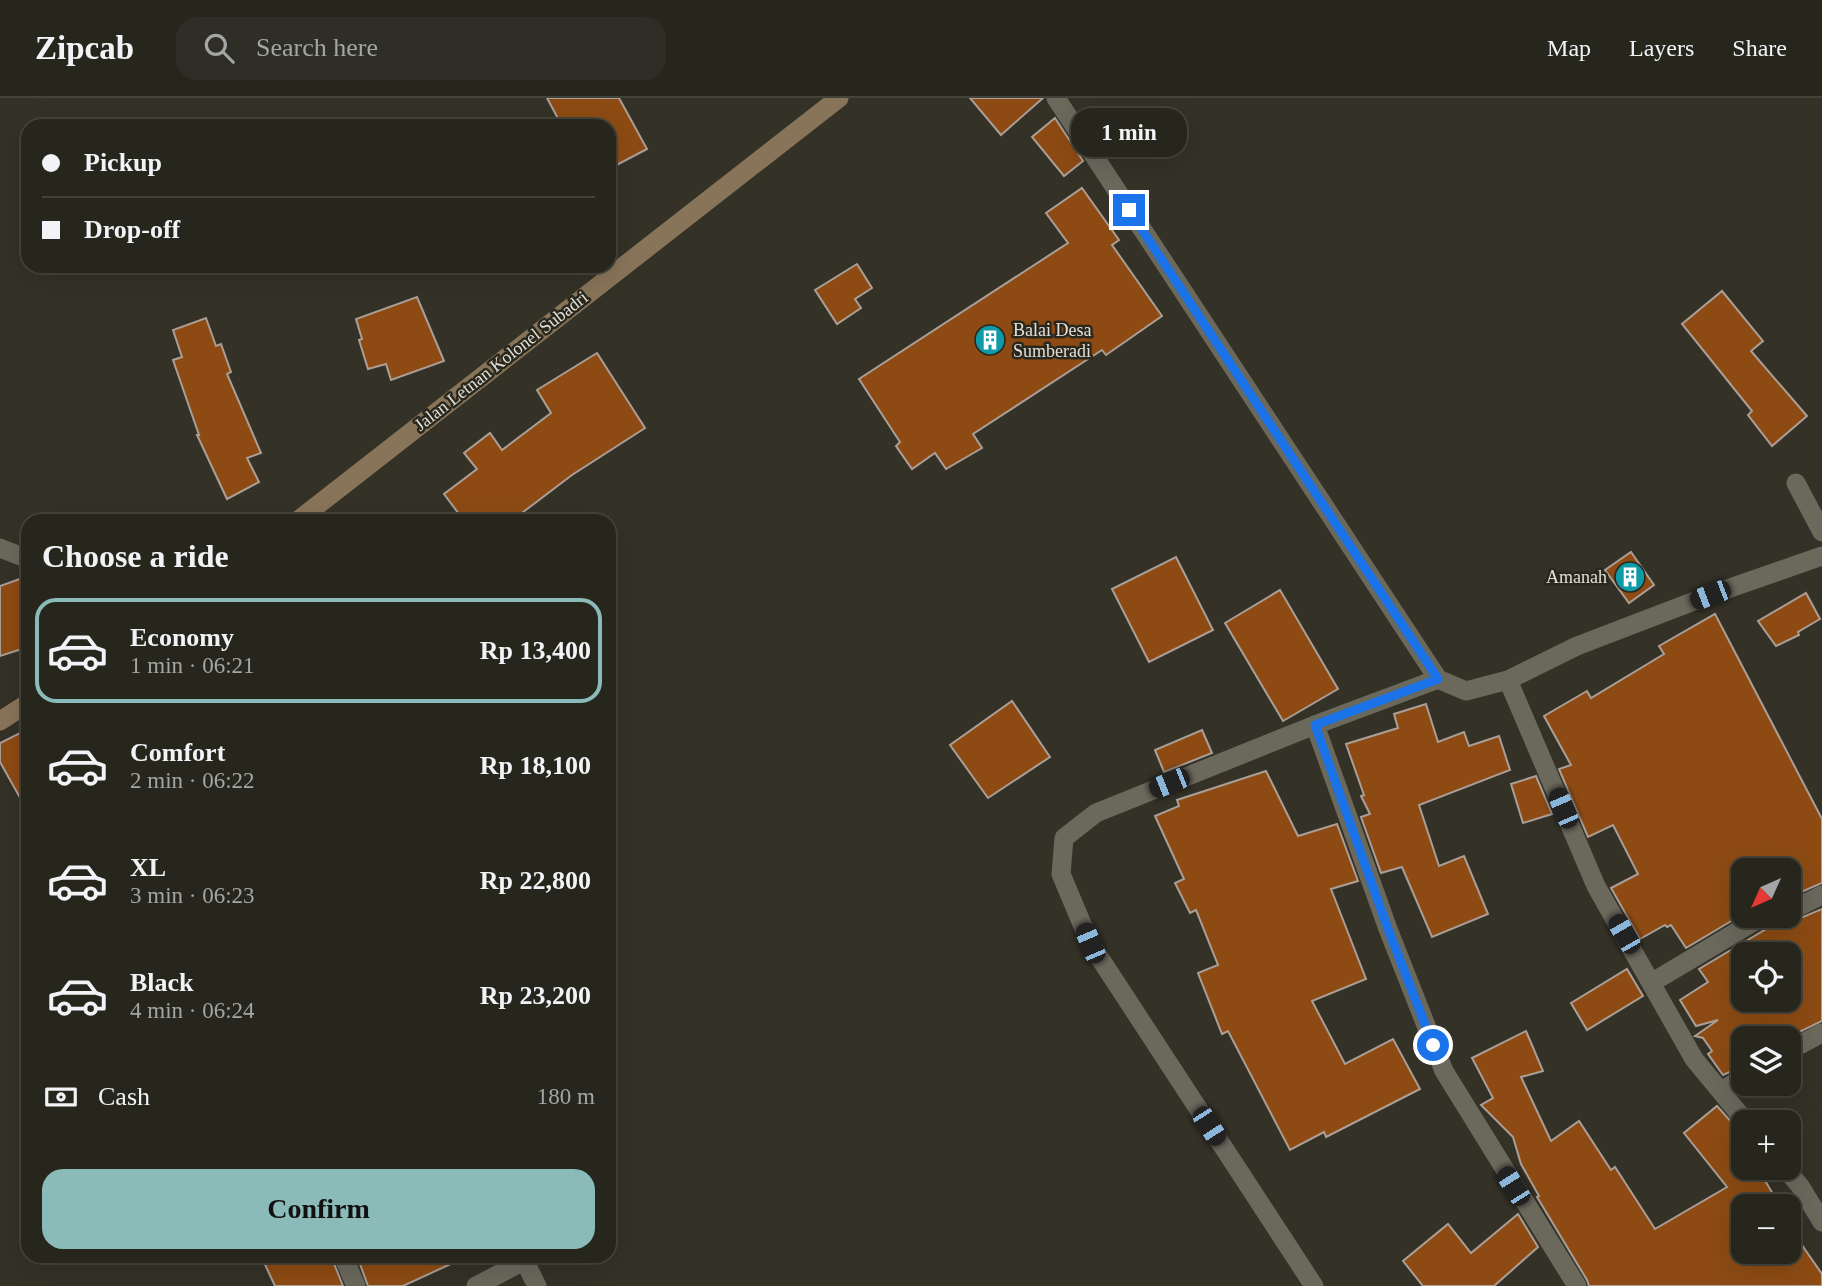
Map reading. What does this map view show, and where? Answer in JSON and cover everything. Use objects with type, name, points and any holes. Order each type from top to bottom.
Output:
[{"type":"main road","name":"Jalan Letnan Kolonel Subadri","points":[[616,272],[839,98]]},
{"type":"main road","name":"Jalan Letnan Kolonel Subadri","points":[[306,514],[615,273]]},
{"type":"main road","points":[[0,720],[21,707]]},
{"type":"street","points":[[1056,98],[1438,679],[1466,691],[1508,680],[1577,646],[1822,556]]},
{"type":"street","points":[[1796,483],[1822,532]]},
{"type":"street","points":[[0,548],[21,556]]},
{"type":"street","points":[[1314,1286],[1090,943],[1061,874],[1064,838],[1096,813],[1438,679]]},
{"type":"street","points":[[1508,680],[1596,886],[1694,1059],[1736,1110]]},
{"type":"street","points":[[1315,725],[1388,929],[1444,1071],[1577,1286]]},
{"type":"street","points":[[1801,905],[1822,895]]},
{"type":"street","points":[[1651,983],[1743,928]]},
{"type":"street","points":[[1801,1044],[1822,1033]]},
{"type":"street","points":[[1721,1091],[1731,1085]]},
{"type":"street","points":[[1795,1180],[1822,1222]]},
{"type":"street","points":[[346,1263],[356,1286]]},
{"type":"street","points":[[476,1286],[516,1263]]},
{"type":"street","points":[[525,1263],[537,1286]]},
{"type":"building","points":[[547,98],[619,98],[647,149],[616,165],[616,119],[558,119]]},
{"type":"building","points":[[970,98],[1043,98],[1001,135]]},
{"type":"building","points":[[1055,118],[1083,161],[1064,176],[1032,137]]},
{"type":"building","points":[[1082,188],[1119,240],[1112,245],[1162,316],[1106,355],[1102,350],[973,434],[982,448],[946,469],[935,453],[912,469],[896,446],[900,442],[859,379],[1068,243],[1046,213]]},
{"type":"building","points":[[857,264],[872,288],[855,299],[861,308],[837,324],[815,290]]},
{"type":"building","points":[[1722,291],[1763,341],[1751,351],[1807,416],[1772,446],[1748,415],[1752,411],[1682,324]]},
{"type":"building","points":[[417,297],[444,361],[391,380],[386,364],[368,369],[356,319]]},
{"type":"building","points":[[206,318],[216,346],[221,344],[231,372],[227,374],[261,453],[247,458],[259,482],[227,499],[197,435],[173,360],[182,357],[173,330]]},
{"type":"building","points":[[597,353],[645,428],[572,475],[521,514],[459,514],[444,494],[477,469],[464,453],[490,433],[502,450],[551,413],[537,390]]},
{"type":"building","name":"Amanah","points":[[1631,552],[1654,585],[1629,603],[1605,570]]},
{"type":"building","points":[[1176,557],[1213,630],[1149,662],[1112,589]]},
{"type":"building","points":[[21,578],[21,649],[0,656],[0,586]]},
{"type":"building","points":[[1280,590],[1338,689],[1283,721],[1225,623]]},
{"type":"building","points":[[1806,593],[1820,619],[1798,632],[1799,635],[1776,646],[1758,621]]},
{"type":"building","points":[[1715,614],[1822,819],[1822,883],[1801,892],[1801,858],[1731,858],[1731,921],[1686,948],[1671,925],[1665,925],[1640,939],[1611,888],[1638,874],[1613,825],[1588,837],[1559,769],[1571,765],[1544,716],[1587,691],[1591,698],[1664,654],[1659,646]]},
{"type":"building","points":[[1012,701],[1050,757],[988,798],[950,745]]},
{"type":"building","points":[[1426,704],[1438,742],[1464,732],[1469,746],[1499,736],[1510,770],[1419,805],[1439,866],[1464,856],[1488,914],[1432,937],[1402,867],[1381,873],[1361,817],[1370,814],[1361,796],[1364,795],[1346,744],[1398,728],[1394,714]]},
{"type":"building","points":[[1202,730],[1212,753],[1164,772],[1155,750]]},
{"type":"building","points":[[21,732],[21,800],[0,762],[0,743]]},
{"type":"building","points":[[1266,771],[1298,836],[1337,824],[1358,881],[1331,889],[1366,979],[1312,1001],[1345,1064],[1393,1039],[1420,1089],[1326,1137],[1324,1132],[1290,1150],[1228,1031],[1222,1034],[1198,973],[1218,965],[1196,910],[1190,913],[1175,883],[1184,879],[1155,816],[1179,806],[1177,800]]},
{"type":"building","points":[[1536,776],[1552,814],[1523,823],[1511,784]]},
{"type":"building","points":[[1822,909],[1822,1021],[1801,1031],[1801,1026],[1731,1026],[1731,1071],[1723,1075],[1708,1054],[1712,1051],[1703,1038],[1695,1036],[1718,1020],[1696,1026],[1680,1000],[1708,982],[1699,969],[1731,950],[1731,1012],[1801,1012],[1801,942],[1744,942],[1768,928],[1801,928],[1801,917]]},
{"type":"building","points":[[1627,969],[1643,996],[1587,1030],[1571,1003]]},
{"type":"building","points":[[1526,1031],[1543,1071],[1521,1077],[1551,1141],[1579,1121],[1611,1170],[1615,1167],[1655,1229],[1727,1187],[1684,1133],[1717,1106],[1731,1122],[1731,1180],[1765,1180],[1773,1194],[1731,1194],[1731,1264],[1801,1264],[1801,1244],[1822,1274],[1822,1286],[1589,1286],[1537,1197],[1539,1196],[1521,1164],[1513,1137],[1481,1105],[1493,1098],[1472,1058]]},
{"type":"building","points":[[1518,1214],[1538,1247],[1494,1286],[1423,1286],[1403,1261],[1448,1224],[1471,1253]]},
{"type":"building","points":[[264,1263],[334,1263],[343,1286],[275,1286]]},
{"type":"building","points":[[360,1263],[453,1263],[403,1286],[368,1286]]},
{"type":"place","name":"Balai Desa Sumberadi","points":[[990,340]]},
{"type":"place","name":"Amanah","points":[[1630,577]]},
{"type":"route","points":[[1129,210],[1438,679],[1315,725],[1433,1045]]}]
